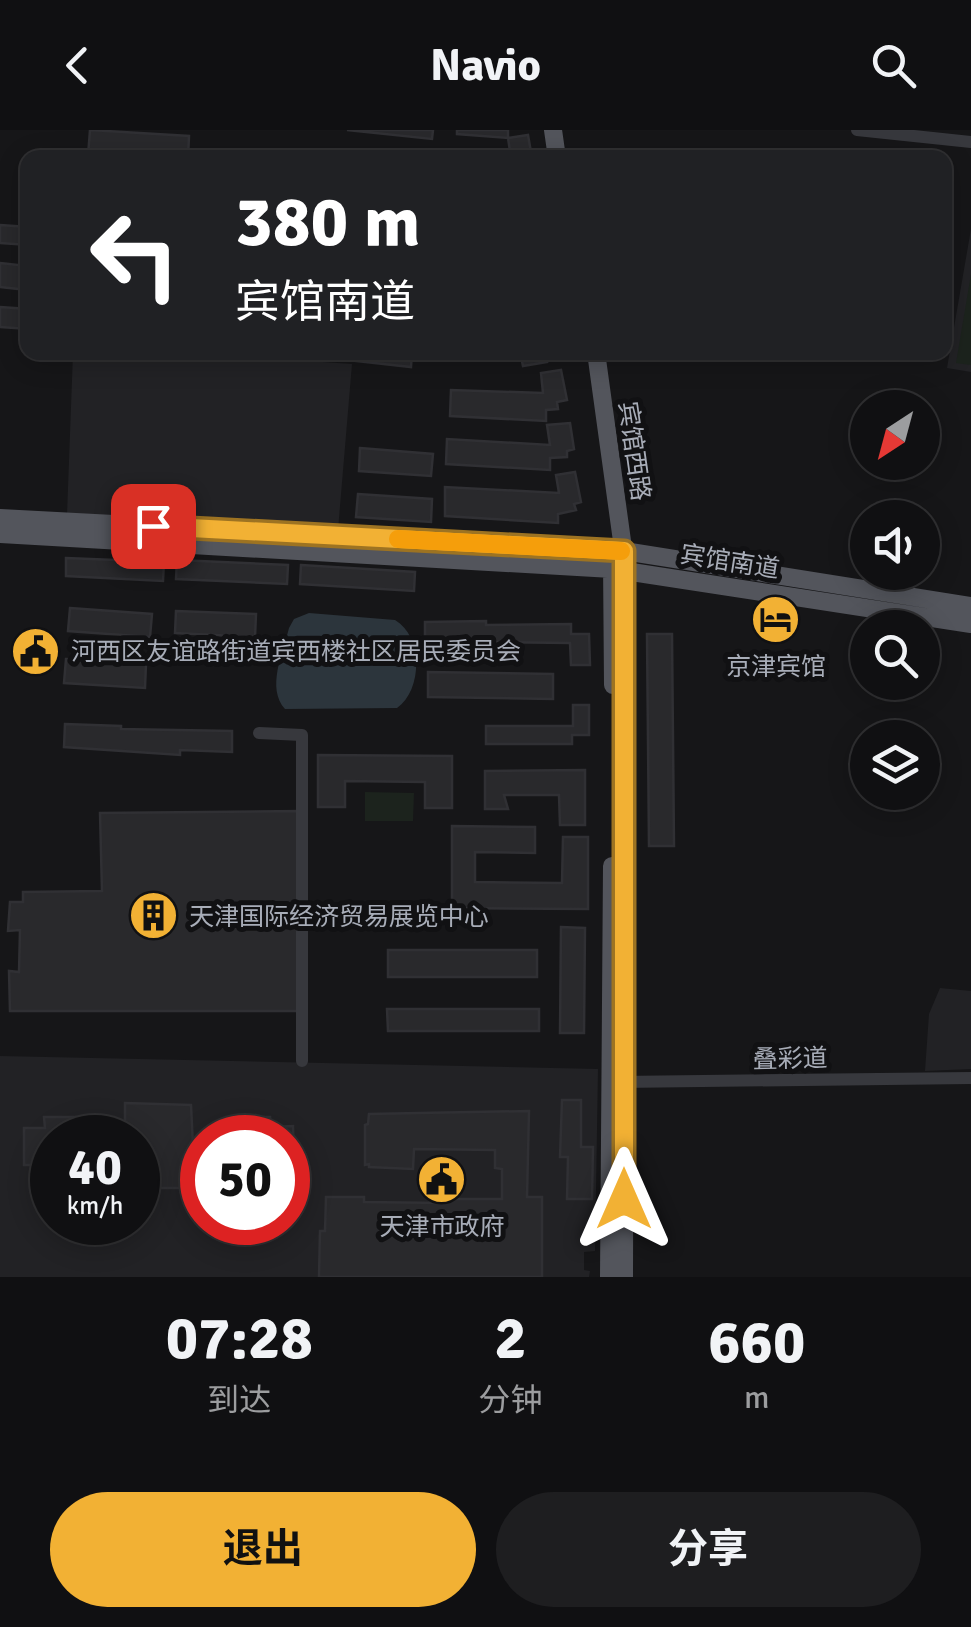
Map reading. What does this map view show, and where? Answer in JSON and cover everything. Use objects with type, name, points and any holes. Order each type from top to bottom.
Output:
[{"type":"main road","name":"宾馆西路","points":[[587,360],[618,560]]},
{"type":"main road","name":"宾馆西路","points":[[597,360],[618,560],[617,1082],[624,1277]]},
{"type":"main road","name":"宾馆南道","points":[[0,518],[618,560],[971,606]]},
{"type":"main road","name":"宾馆南道","points":[[0,534],[618,560],[971,624]]},
{"type":"main road","name":"宾馆西路","points":[[609,1277],[617,1082]]},
{"type":"street","points":[[857,130],[971,133]]},
{"type":"street","points":[[938,133],[971,142]]},
{"type":"street","points":[[259,734],[302,735],[302,1060]]},
{"type":"street","name":"叠彩道","points":[[617,1082],[971,1078]]},
{"type":"shaded area","points":[[971,229],[971,372],[947,368],[948,360],[952,360],[952,339]]},
{"type":"shaded area","points":[[971,274],[971,365],[956,363]]},
{"type":"shaded area","points":[[73,360],[293,360],[352,364],[338,530],[67,515]]},
{"type":"shaded area","points":[[309,613],[395,620],[404,628],[411,638],[416,663],[406,700],[397,708],[285,709],[279,701],[276,681],[280,659],[294,619]]},
{"type":"shaded area","points":[[365,792],[414,793],[413,821],[365,821]]},
{"type":"shaded area","points":[[940,988],[971,991],[971,1069],[925,1071],[929,1014]]},
{"type":"shaded area","name":"天津市政府","points":[[0,1056],[598,1069],[595,1251],[584,1252],[584,1270],[590,1271],[589,1277],[0,1277]]},
{"type":"building","points":[[90,130],[189,136],[188,150],[88,150]]},
{"type":"building","points":[[347,130],[433,130],[432,139]]},
{"type":"building","points":[[457,130],[508,130],[508,138],[457,134]]},
{"type":"building","points":[[528,135],[531,150],[510,150],[508,138]]},
{"type":"building","points":[[0,225],[20,226],[20,244],[0,243]]},
{"type":"building","points":[[0,263],[20,265],[20,289],[0,287]]},
{"type":"building","points":[[0,307],[20,308],[20,328],[0,327]]},
{"type":"building","points":[[347,360],[411,360],[411,367]]},
{"type":"building","points":[[522,360],[547,360],[547,362],[523,366]]},
{"type":"building","points":[[561,370],[567,400],[557,402],[558,409],[546,410],[546,421],[450,416],[451,390],[543,393],[541,373]]},
{"type":"building","points":[[570,423],[574,449],[567,451],[567,457],[550,458],[550,470],[446,464],[447,439],[550,445],[547,425]]},
{"type":"building","points":[[360,448],[433,454],[431,476],[359,471]]},
{"type":"building","points":[[575,472],[581,502],[574,504],[576,510],[558,514],[558,523],[445,516],[445,487],[559,493],[556,475]]},
{"type":"building","points":[[358,494],[432,499],[431,522],[356,517]]},
{"type":"building","points":[[66,558],[164,562],[163,581],[66,576]]},
{"type":"building","points":[[177,560],[288,565],[287,584],[176,579]]},
{"type":"building","points":[[301,565],[415,572],[414,591],[300,584]]},
{"type":"building","points":[[70,608],[152,614],[150,637],[68,631]]},
{"type":"building","points":[[176,611],[256,614],[255,637],[175,633]]},
{"type":"building","points":[[486,621],[486,625],[571,624],[571,634],[589,634],[590,665],[571,665],[570,643],[425,641],[425,622]]},
{"type":"building","points":[[647,634],[672,634],[674,846],[649,846]]},
{"type":"building","points":[[66,659],[146,664],[145,688],[64,683]]},
{"type":"building","points":[[428,672],[553,674],[553,699],[428,697]]},
{"type":"building","points":[[573,705],[589,705],[589,735],[572,735],[572,744],[486,744],[486,726],[573,726]]},
{"type":"building","points":[[65,724],[232,731],[232,752],[180,750],[180,755],[64,747]]},
{"type":"building","points":[[318,755],[452,756],[452,808],[425,808],[425,782],[345,781],[345,807],[318,807]]},
{"type":"building","points":[[585,770],[585,825],[560,825],[559,795],[504,795],[508,809],[485,809],[485,771]]},
{"type":"building","name":"天津国际经济贸易展览中心","points":[[300,811],[299,1011],[10,1011],[9,971],[19,972],[20,930],[8,931],[10,902],[23,902],[23,892],[102,891],[100,813]]},
{"type":"building","points":[[452,826],[535,827],[535,853],[475,852],[475,882],[562,883],[563,837],[588,837],[588,909],[452,908]]},
{"type":"building","points":[[561,927],[585,928],[584,1033],[560,1033]]},
{"type":"building","points":[[388,950],[537,950],[537,977],[388,977]]},
{"type":"building","points":[[387,1009],[539,1009],[539,1031],[388,1031]]},
{"type":"building","points":[[562,1100],[581,1100],[581,1147],[593,1147],[592,1199],[567,1199],[568,1157],[560,1157]]},
{"type":"building","points":[[125,1103],[191,1105],[191,1115],[180,1115],[180,1188],[160,1188],[160,1115],[125,1115]]},
{"type":"building","points":[[529,1111],[527,1197],[542,1197],[542,1277],[319,1277],[320,1231],[325,1231],[326,1197],[364,1197],[364,1202],[443,1203],[443,1199],[502,1199],[502,1169],[495,1168],[495,1150],[414,1149],[413,1169],[365,1165],[365,1125],[369,1114]]},
{"type":"building","points":[[24,1128],[30,1128],[30,1165],[24,1165]]},
{"type":"slow traffic","points":[[398,539],[621,551]]},
{"type":"place","name":"京津宾馆","points":[[776,620]]},
{"type":"place","name":"河西区友谊路街道宾西楼社区居民委员会","points":[[36,651]]},
{"type":"place","name":"天津国际经济贸易展览中心","points":[[154,916]]},
{"type":"place","name":"天津市政府","points":[[442,1180]]},
{"type":"route","points":[[153,526],[624,551],[624,1199]]}]
